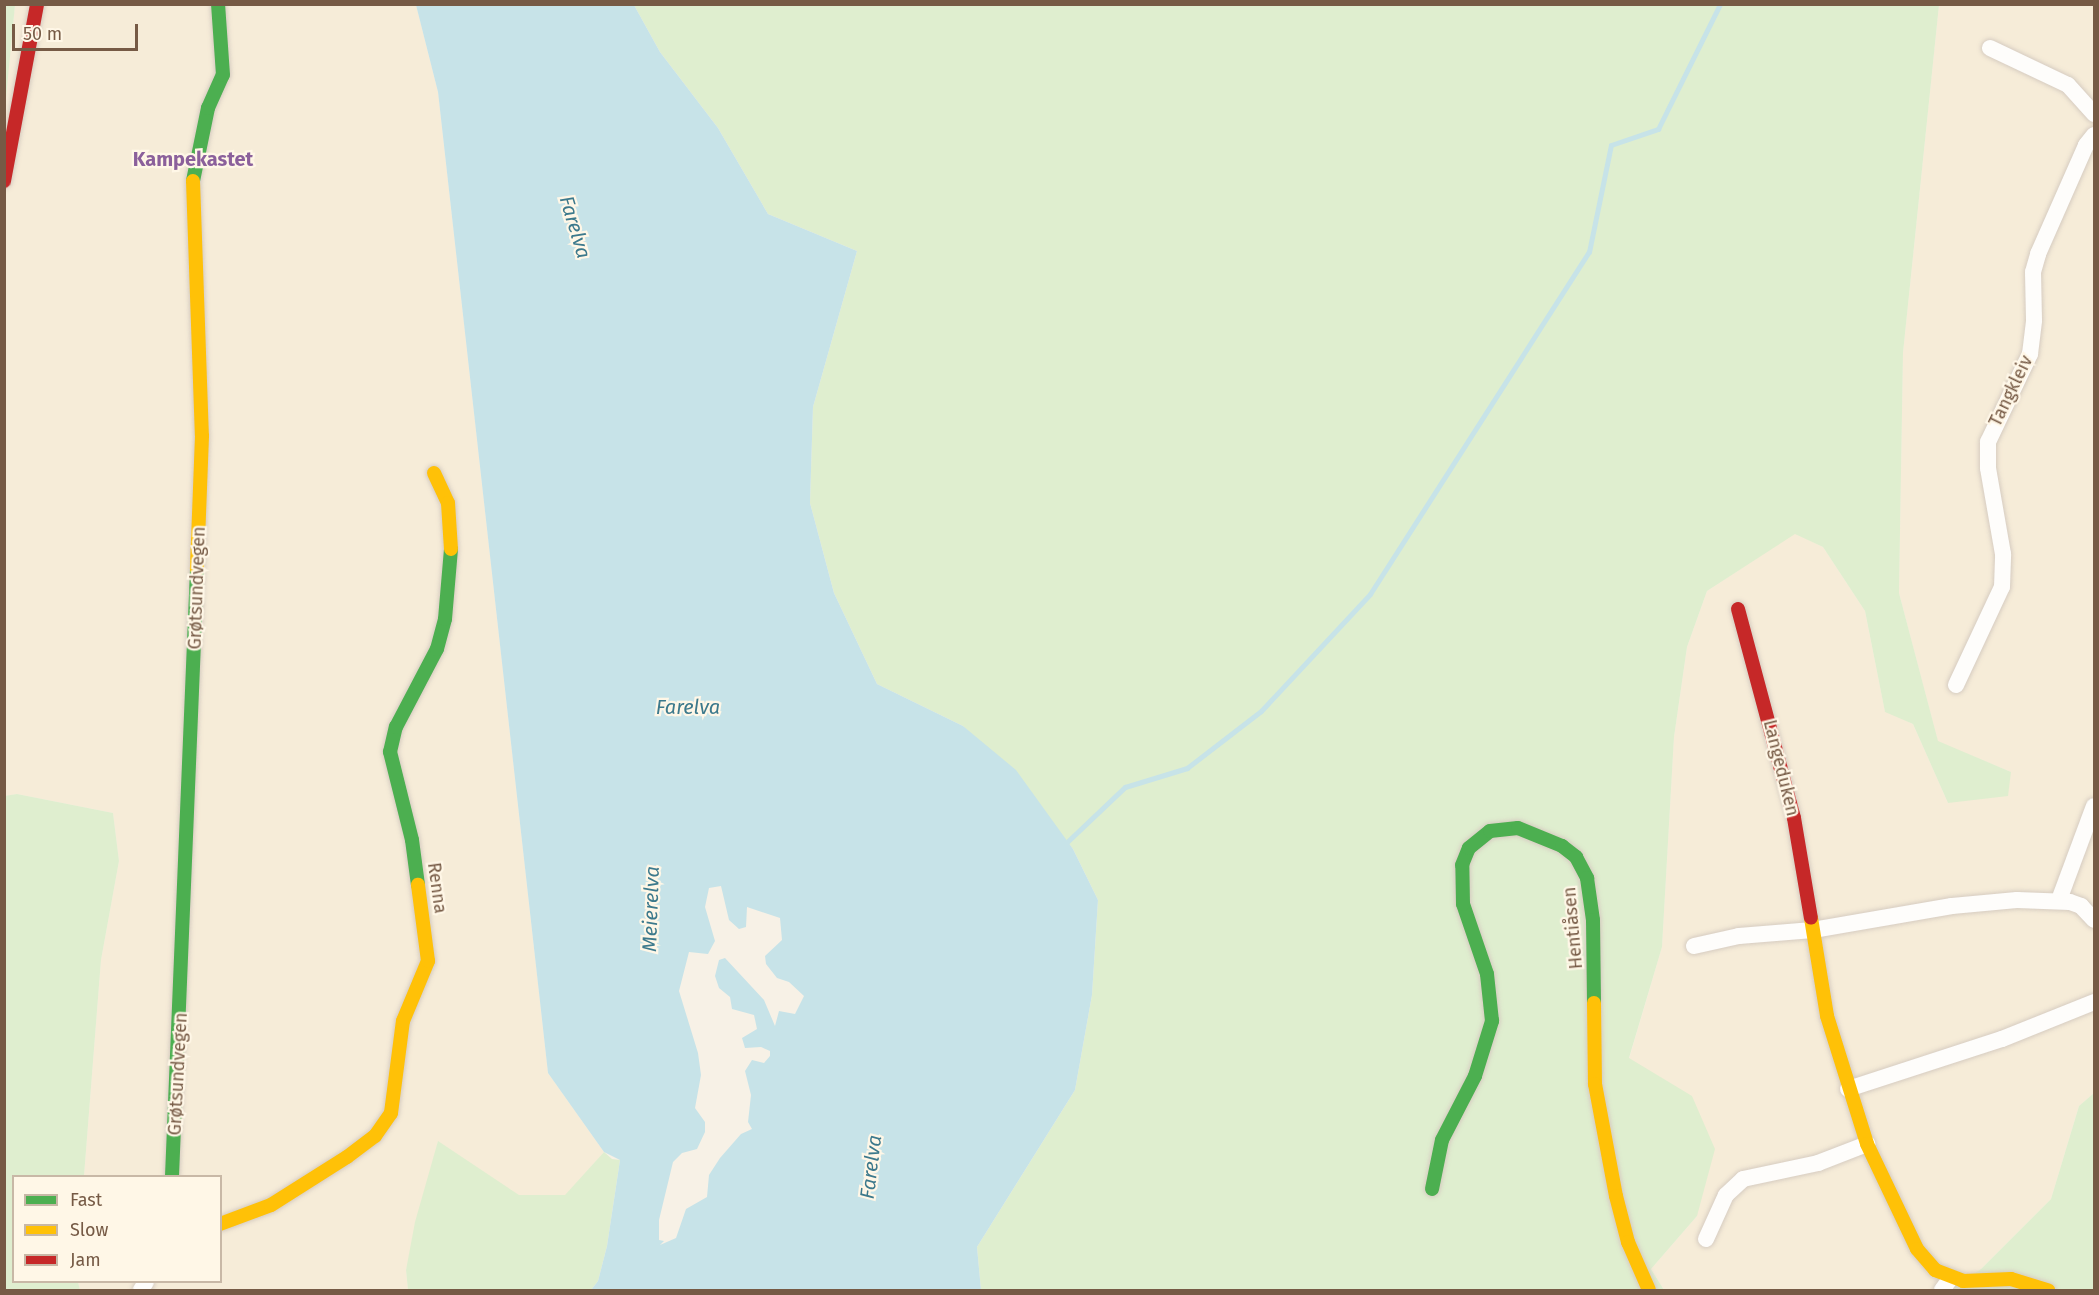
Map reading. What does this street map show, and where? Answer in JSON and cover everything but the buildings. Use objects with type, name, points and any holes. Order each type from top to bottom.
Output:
[{"type":"street","points":[[4,181],[37,4]]},
{"type":"street","name":"Grøtsundvegen","points":[[172,1175],[202,436],[192,188],[208,108],[223,75],[218,4]]},
{"type":"street","points":[[1990,48],[2068,86],[2094,114]]},
{"type":"street","name":"Tangkleiv","points":[[1956,685],[2002,587],[2003,554],[1988,468],[1988,442],[2030,354],[2034,320],[2033,272],[2038,254],[2086,145],[2094,135]]},
{"type":"street","name":"Renna","points":[[222,1223],[271,1205],[348,1157],[375,1136],[391,1113],[403,1021],[428,961],[412,840],[390,752],[396,727],[437,649],[445,619],[452,538],[448,503],[434,473]]},
{"type":"street","name":"Langeduken","points":[[1738,609],[1794,818],[1827,1016],[1867,1144],[1917,1249],[1946,1285],[2011,1279],[2048,1290]]},
{"type":"street","points":[[2059,900],[2094,806]]},
{"type":"street","name":"Hentiåsen","points":[[1432,1189],[1442,1140],[1475,1076],[1492,1021],[1487,974],[1463,904],[1462,865],[1469,848],[1490,831],[1518,828],[1562,846],[1575,856],[1587,878],[1593,920],[1595,1084],[1616,1196],[1628,1242],[1649,1290]]},
{"type":"street","points":[[1695,946],[1739,936],[1813,930],[1952,906],[2059,900],[2081,906],[2094,920]]},
{"type":"street","points":[[1848,1089],[2002,1039],[2094,1002]]},
{"type":"street","points":[[1706,1239],[1726,1195],[1743,1179],[1818,1163],[1867,1144]]},
{"type":"shaded area","points":[[15,5],[416,5],[438,92],[548,1073],[604,1152],[565,1196],[518,1195],[438,1142],[406,1270],[408,1290],[80,1290],[78,1283],[222,1283],[222,1175],[84,1175],[101,960],[119,861],[113,813],[17,794],[5,796],[4,108]]},
{"type":"shaded area","points":[[1939,5],[2094,5],[2094,1093],[2079,1106],[2051,1199],[1981,1269],[1947,1290],[1664,1290],[1651,1269],[1697,1216],[1629,1059],[1662,947],[1674,737],[1687,647],[1707,591],[1795,533],[1823,547],[1865,611],[1885,711],[1913,724],[1948,803],[2011,772],[1938,742],[1899,593],[1903,353]]},
{"type":"green space","points":[[4,5],[15,5],[5,108]]},
{"type":"green space","points":[[634,5],[1939,5],[1903,353],[1899,593],[1938,741],[2011,772],[2008,796],[1948,803],[1913,724],[1885,712],[1865,611],[1823,547],[1795,534],[1707,591],[1687,647],[1674,737],[1662,947],[1629,1058],[1692,1096],[1715,1149],[1697,1216],[1651,1269],[1664,1290],[981,1290],[977,1247],[1075,1090],[1092,995],[1098,900],[1073,849],[1055,826],[963,726],[877,684],[834,593],[810,503],[813,407],[857,251],[768,214],[718,128],[660,52]]},
{"type":"green space","points":[[17,794],[113,813],[119,861],[101,960],[84,1175],[12,1175],[12,1283],[78,1283],[80,1290],[5,1290],[4,796]]},
{"type":"green space","points":[[2094,1093],[2094,1290],[1947,1290],[1981,1269],[2051,1199],[2079,1106]]},
{"type":"green space","points":[[438,1141],[519,1195],[565,1195],[604,1152],[612,1159],[620,1160],[607,1246],[598,1281],[591,1290],[408,1290],[406,1270],[415,1222]]},
{"type":"water","name":"Farelva","points":[[416,5],[634,5],[660,52],[718,128],[768,214],[857,251],[813,407],[810,503],[834,593],[877,684],[963,726],[1016,770],[1073,849],[1098,900],[1092,995],[1075,1090],[977,1247],[981,1290],[591,1290],[598,1281],[607,1246],[620,1160],[604,1152],[548,1073],[438,92]],"holes":[[[721,886],[729,920],[739,929],[746,927],[747,907],[780,918],[782,940],[765,956],[766,964],[777,978],[789,982],[804,996],[795,1014],[779,1011],[775,1026],[764,1000],[725,958],[719,960],[715,976],[719,988],[730,997],[732,1009],[754,1015],[757,1029],[742,1038],[745,1048],[761,1047],[770,1051],[770,1056],[764,1063],[752,1060],[745,1071],[751,1095],[748,1122],[752,1129],[741,1134],[720,1158],[709,1175],[707,1197],[686,1209],[676,1238],[660,1245],[664,1241],[659,1240],[659,1220],[673,1162],[682,1153],[697,1149],[705,1132],[705,1122],[695,1108],[701,1075],[698,1053],[679,991],[689,952],[708,954],[715,941],[705,907],[709,888]]]},
{"type":"waterway","points":[[1067,842],[1125,787],[1187,768],[1261,711],[1370,594],[1589,252],[1611,145],[1658,129],[1720,4]]},
{"type":"traffic: fast","points":[[193,181],[208,108],[223,75],[218,4]]},
{"type":"traffic: fast","points":[[418,885],[412,840],[390,752],[396,727],[437,649],[445,619],[451,549]]},
{"type":"traffic: fast","points":[[172,1175],[197,569]]},
{"type":"traffic: fast","points":[[1432,1189],[1442,1140],[1475,1076],[1492,1021],[1487,974],[1463,904],[1462,865],[1469,848],[1490,831],[1518,828],[1562,846],[1576,857],[1587,878],[1593,920],[1594,1003]]},
{"type":"traffic: slow","points":[[193,181],[202,436],[197,569]]},
{"type":"traffic: slow","points":[[434,473],[448,503],[451,549]]},
{"type":"traffic: slow","points":[[222,1223],[271,1205],[347,1157],[375,1136],[391,1113],[403,1021],[428,961],[418,885]]},
{"type":"traffic: slow","points":[[1811,918],[1827,1016],[1867,1144],[1917,1249],[1935,1270],[1963,1281],[2011,1279],[2048,1290]]},
{"type":"traffic: slow","points":[[1594,1003],[1595,1084],[1616,1196],[1628,1242],[1649,1290]]},
{"type":"traffic: jam","points":[[4,181],[37,4]]},
{"type":"traffic: jam","points":[[1738,609],[1794,818],[1811,918]]},
{"type":"district","name":"Kampekastet","points":[[193,159]]},
{"type":"water label","name":"Meierelva","points":[[651,909]]}]
